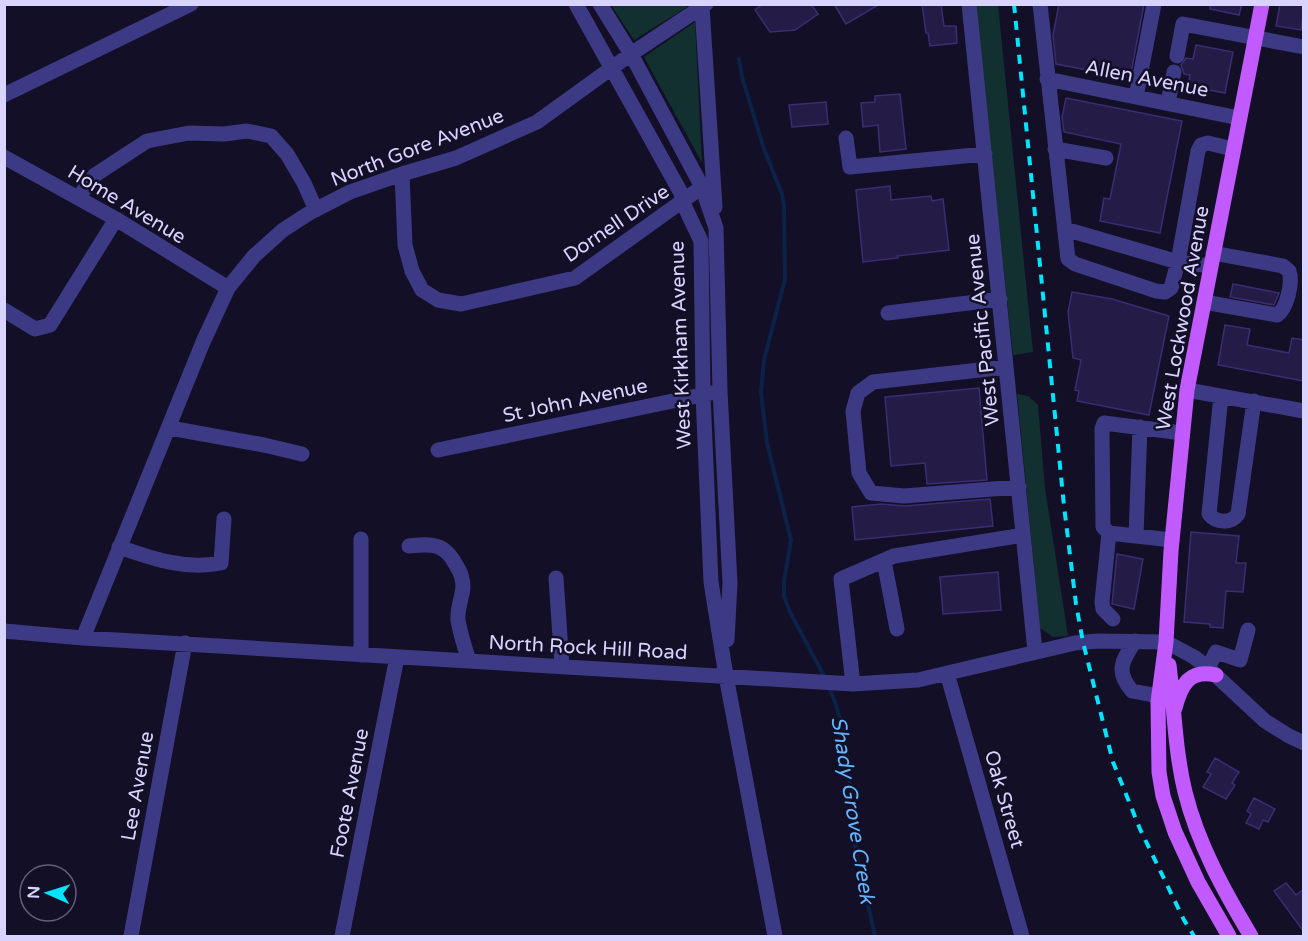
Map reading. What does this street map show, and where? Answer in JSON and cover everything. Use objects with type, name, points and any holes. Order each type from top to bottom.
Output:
[{"type":"main road","name":"West Lockwood Avenue","points":[[1229,936],[1198,882],[1175,832],[1163,796],[1158,771],[1159,696],[1166,642],[1172,540],[1187,390],[1262,4]]},
{"type":"main road","name":"West Lockwood Avenue","points":[[1166,642],[1185,789],[1192,816],[1205,851],[1251,936]]},
{"type":"main road","points":[[1174,711],[1178,697],[1190,678],[1212,671]]},
{"type":"street","points":[[4,95],[191,4]]},
{"type":"street","name":"West Kirkham Avenue","points":[[576,4],[681,193],[701,241],[703,395],[711,582],[726,676],[775,936]]},
{"type":"street","name":"West Kirkham Avenue","points":[[600,4],[631,54],[702,187],[716,228],[720,391],[730,583],[726,676]]},
{"type":"street","name":"West Pacific Avenue","points":[[969,4],[1035,651]]},
{"type":"street","points":[[1040,4],[1068,259],[1075,264],[1156,291],[1166,292],[1171,288],[1178,262],[1198,151],[1202,145],[1208,143],[1233,149]]},
{"type":"street","points":[[1137,97],[1154,4]]},
{"type":"street","points":[[702,5],[716,228]]},
{"type":"street","name":"North Gore Avenue","points":[[83,638],[203,342],[228,288],[254,256],[283,230],[350,192],[456,158],[537,122],[702,5]]},
{"type":"street","points":[[1177,56],[1183,24],[1304,47]]},
{"type":"street","points":[[1168,103],[1174,72]]},
{"type":"street","name":"Allen Avenue","points":[[1047,79],[1239,118]]},
{"type":"street","points":[[78,198],[95,175],[147,141],[189,133],[224,134],[247,130],[271,136],[287,154],[316,210]]},
{"type":"street","points":[[846,138],[850,167],[985,154]]},
{"type":"street","points":[[1055,149],[1106,158]]},
{"type":"street","name":"Home Avenue","points":[[4,157],[116,219],[228,288]]},
{"type":"street","name":"Dornell Drive","points":[[402,174],[405,245],[412,271],[422,290],[438,300],[461,304],[575,278],[702,187]]},
{"type":"street","points":[[4,310],[35,329],[50,325],[116,219]]},
{"type":"street","points":[[1065,229],[1178,262],[1212,260],[1283,266],[1289,271],[1291,278],[1283,310],[1277,315],[1204,302]]},
{"type":"street","points":[[888,313],[1000,299]]},
{"type":"street","points":[[1006,367],[873,382],[858,393],[853,411],[859,473],[871,493],[904,496],[1019,487]]},
{"type":"street","points":[[1187,390],[1304,411]]},
{"type":"street","name":"St John Avenue","points":[[438,450],[720,391]]},
{"type":"street","points":[[1221,396],[1209,514],[1221,521],[1228,522],[1238,514],[1254,401]]},
{"type":"street","points":[[1172,540],[1109,533],[1103,527],[1102,429],[1104,423],[1182,433]]},
{"type":"street","points":[[1136,536],[1140,427]]},
{"type":"street","points":[[170,428],[302,454]]},
{"type":"street","points":[[119,547],[159,561],[201,567],[221,563],[224,519]]},
{"type":"street","points":[[1109,533],[1102,602],[1103,609],[1113,619]]},
{"type":"street","points":[[848,684],[841,579],[894,556],[1023,535]]},
{"type":"street","points":[[361,539],[361,655]]},
{"type":"street","points":[[408,546],[427,544],[442,547],[458,567],[462,587],[458,618],[469,661]]},
{"type":"street","points":[[884,561],[897,629]]},
{"type":"street","points":[[556,578],[562,666]]},
{"type":"street","points":[[1212,671],[1216,652],[1240,660],[1248,630]]},
{"type":"street","name":"North Rock Hill Road","points":[[4,631],[83,638],[848,684],[896,683],[1083,642],[1166,642]]},
{"type":"street","points":[[1135,641],[1124,659],[1121,670],[1125,682],[1132,691],[1159,696]]},
{"type":"street","points":[[1166,642],[1194,657],[1212,671],[1265,721],[1304,743]]},
{"type":"street","name":"Lee Avenue","points":[[131,936],[185,643]]},
{"type":"street","name":"Foote Avenue","points":[[342,936],[397,657]]},
{"type":"street","name":"Oak Street","points":[[947,673],[1023,936]]},
{"type":"green space","points":[[684,4],[687,7],[634,40],[611,5]]},
{"type":"green space","points":[[975,5],[998,5],[1033,352],[1013,355]]},
{"type":"green space","points":[[695,22],[702,163],[644,57]]},
{"type":"green space","points":[[1017,394],[1028,396],[1038,405],[1045,488],[1068,636],[1053,637],[1040,628]]},
{"type":"building","points":[[763,4],[811,4],[818,14],[795,30],[770,32],[755,10]]},
{"type":"building","points":[[834,4],[880,4],[846,24]]},
{"type":"building","points":[[922,4],[941,4],[944,26],[956,26],[957,43],[930,46]]},
{"type":"building","points":[[1059,4],[1144,4],[1130,78],[1056,64],[1053,35]]},
{"type":"building","points":[[1211,4],[1242,4],[1239,15],[1210,9]]},
{"type":"building","points":[[1280,4],[1304,4],[1301,30],[1276,26]]},
{"type":"building","points":[[1196,45],[1233,52],[1225,93],[1188,86],[1190,75],[1184,74],[1181,65],[1186,58],[1193,59]]},
{"type":"building","points":[[900,94],[906,149],[880,152],[878,125],[863,127],[861,103],[875,102],[875,96]]},
{"type":"building","points":[[1066,98],[1182,121],[1160,233],[1100,221],[1104,198],[1110,199],[1121,144],[1064,132],[1062,117]]},
{"type":"building","points":[[826,102],[828,124],[792,127],[789,105]]},
{"type":"building","points":[[890,186],[891,200],[931,196],[932,201],[943,199],[949,250],[863,262],[856,190]]},
{"type":"building","points":[[1233,284],[1279,293],[1274,305],[1230,297]]},
{"type":"building","points":[[1072,292],[1112,299],[1169,316],[1149,415],[1077,401],[1079,391],[1075,390],[1081,360],[1073,358],[1068,312]]},
{"type":"building","points":[[1225,325],[1250,329],[1247,345],[1289,353],[1292,338],[1304,340],[1304,381],[1218,365]]},
{"type":"building","points":[[979,388],[987,480],[927,484],[925,463],[891,466],[885,397]]},
{"type":"building","points":[[990,499],[993,526],[855,540],[852,507],[881,504],[905,506]]},
{"type":"building","points":[[1191,532],[1239,536],[1236,563],[1246,563],[1243,592],[1226,591],[1223,628],[1210,627],[1210,624],[1184,622]]},
{"type":"building","points":[[1117,554],[1143,559],[1134,609],[1112,604]]},
{"type":"building","points":[[998,572],[1001,610],[943,614],[940,577]]},
{"type":"building","points":[[1215,758],[1239,772],[1232,783],[1235,785],[1226,799],[1203,787],[1211,774],[1207,772]]},
{"type":"building","points":[[1254,798],[1275,809],[1268,822],[1263,820],[1259,829],[1246,823],[1251,814],[1247,811]]},
{"type":"building","points":[[1286,883],[1296,895],[1304,889],[1304,932],[1274,891]]},
{"type":"waterway","name":"Shady Grove Creek","points":[[739,59],[742,77],[764,149],[782,194],[784,206],[785,279],[764,360],[761,392],[767,443],[791,540],[784,581],[784,596],[825,678]]},
{"type":"waterway","name":"Shady Grove Creek","points":[[829,687],[837,708],[846,748],[856,851],[875,936]]},
{"type":"railway","points":[[1014,4],[1064,506],[1083,642],[1113,762],[1140,829],[1194,936]]}]
